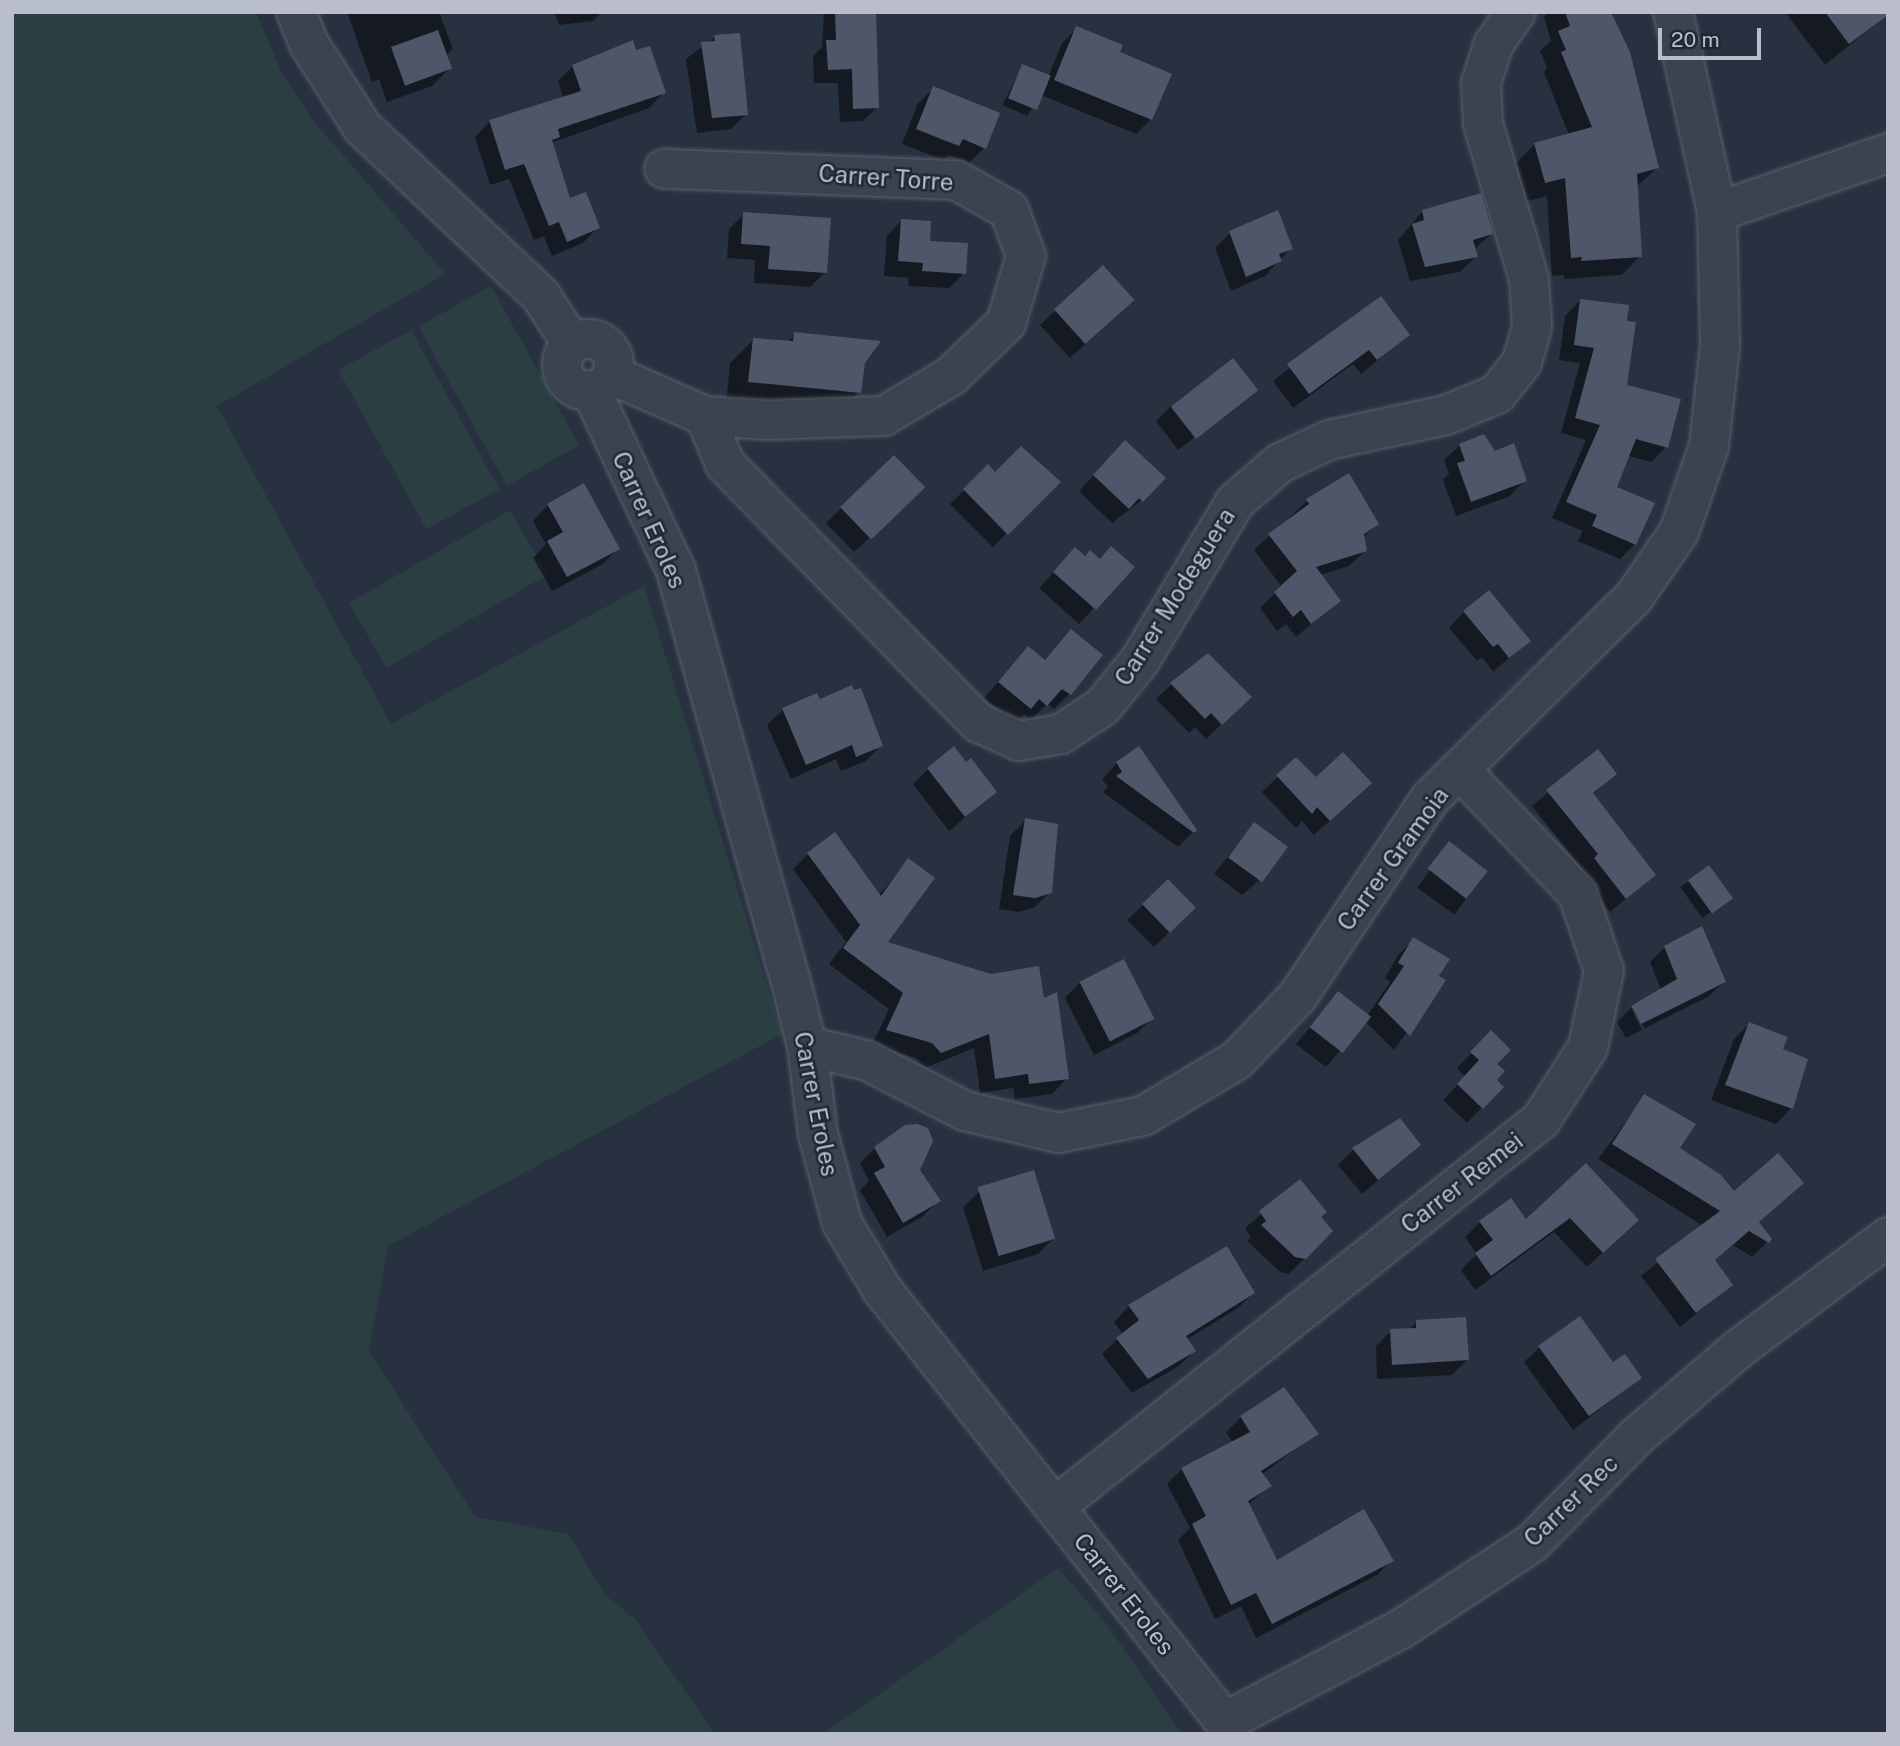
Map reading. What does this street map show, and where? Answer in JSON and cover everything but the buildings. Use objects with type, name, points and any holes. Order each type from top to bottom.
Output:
[{"type":"street","name":"Carrer Torre","points":[[296,12],[309,44],[363,128],[541,296],[572,344],[564,356],[563,372],[571,385],[602,383],[705,416],[768,420],[884,416],[951,376],[1006,323],[1026,257],[1009,210],[956,180],[664,169]]},
{"type":"street","name":"Carrer Modeguera","points":[[705,416],[725,464],[979,723],[1019,741],[1060,734],[1102,707],[1139,662],[1235,502],[1280,463],[1329,440],[1446,415],[1497,394],[1522,362],[1532,326],[1529,279],[1483,124],[1481,83],[1493,46],[1516,12]]},
{"type":"street","name":"Carrer Gramoia","points":[[807,1046],[868,1061],[965,1111],[1058,1133],[1143,1116],[1237,1060],[1298,996],[1430,799],[1634,597],[1679,532],[1709,446],[1720,345],[1717,212],[1672,12]]},
{"type":"street","points":[[1717,212],[1888,153]]},
{"type":"street","name":"Carrer Eroles","points":[[602,383],[676,571],[807,1046],[818,1134],[842,1223],[883,1291],[1225,1722]]},
{"type":"street","name":"Carrer Remei","points":[[1056,1506],[1541,1120],[1588,1047],[1604,971],[1578,894],[1460,770]]},
{"type":"street","name":"Carrer Rec","points":[[1225,1722],[1401,1629],[1532,1543],[1636,1437],[1717,1367],[1888,1237]]},
{"type":"green space","points":[[12,12],[256,12],[280,69],[312,119],[445,274],[217,406],[391,724],[644,586],[782,1034],[388,1246],[369,1351],[475,1517],[569,1534],[604,1594],[635,1619],[715,1734],[12,1734]]},
{"type":"green space","points":[[491,286],[579,445],[507,485],[418,326]]},
{"type":"green space","points":[[411,330],[499,489],[427,529],[338,370]]},
{"type":"green space","points":[[510,510],[548,575],[386,668],[349,603]]},
{"type":"green space","points":[[1058,1568],[1105,1622],[1182,1734],[823,1734]]}]
